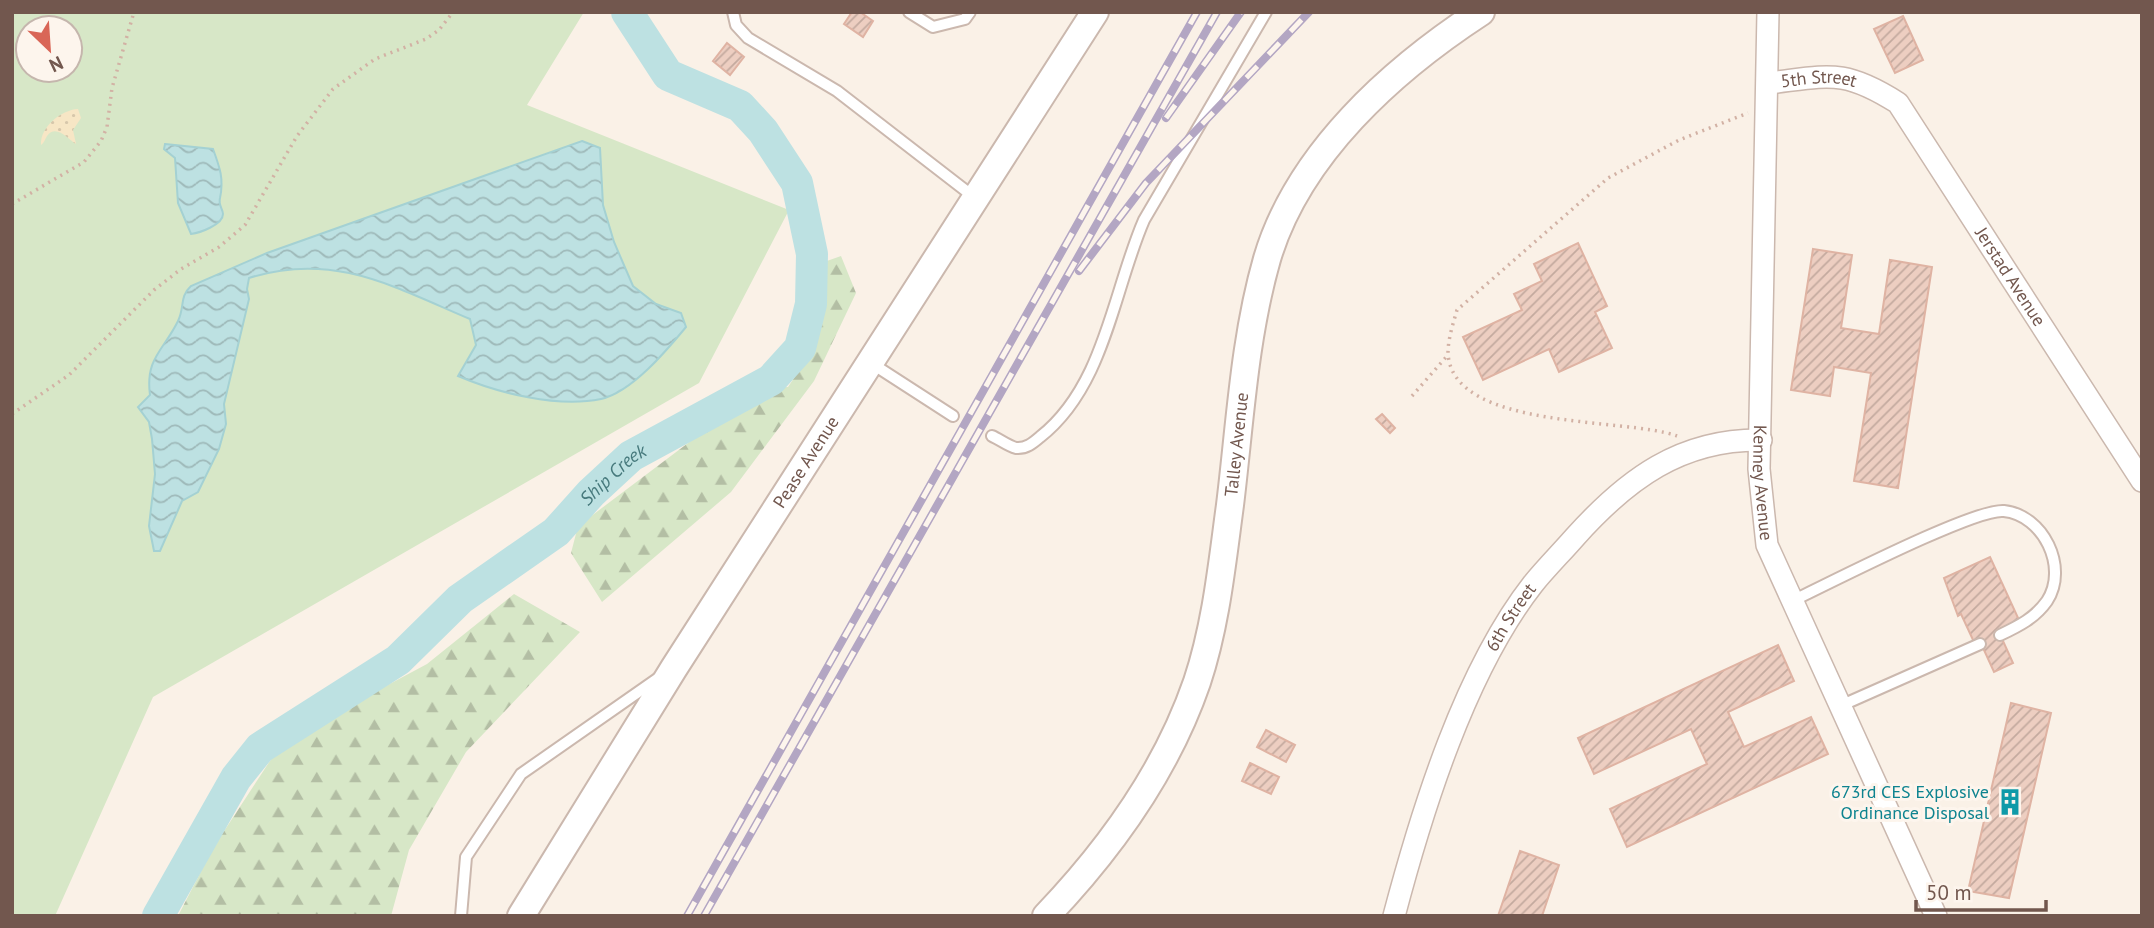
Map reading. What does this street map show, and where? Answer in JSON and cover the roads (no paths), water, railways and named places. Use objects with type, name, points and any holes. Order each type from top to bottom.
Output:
[{"type":"street","name":"Pease Avenue","points":[[521,916],[674,668],[1095,12]]},
{"type":"street","name":"Talley Avenue","points":[[1046,916],[1082,878],[1143,795],[1173,739],[1197,682],[1222,566],[1252,322],[1267,259],[1287,211],[1324,153],[1364,107],[1401,71],[1481,12]]},
{"type":"street","name":"Kenney Avenue","points":[[1768,12],[1759,469],[1762,522],[1767,545],[1936,916]]},
{"type":"street","name":"5th Street","points":[[1768,83],[1838,75],[1868,83]]},
{"type":"street","name":"Jerstad Avenue","points":[[1868,83],[1898,103],[2142,481]]},
{"type":"street","name":"6th Street","points":[[1394,916],[1440,767],[1471,693],[1512,615],[1533,585],[1619,494],[1665,461],[1698,446],[1732,439],[1761,440]]},
{"type":"lane","points":[[733,12],[736,25],[747,38],[837,91],[975,197]]},
{"type":"lane","points":[[909,12],[933,27],[965,19],[970,12]]},
{"type":"lane","points":[[992,436],[1016,448],[1029,446],[1047,431],[1087,378],[1144,220],[1266,12]]},
{"type":"lane","points":[[871,363],[953,416]]},
{"type":"lane","points":[[1792,601],[1969,519],[2002,510],[2025,517],[2045,536],[2053,553],[2056,574],[2048,599],[2029,621],[2000,635]]},
{"type":"lane","points":[[1840,706],[1980,644]]},
{"type":"lane","points":[[461,916],[466,857],[521,774],[674,668]]},
{"type":"water","points":[[582,141],[600,148],[603,205],[614,242],[633,286],[656,304],[681,313],[686,327],[648,369],[625,388],[601,399],[566,402],[509,393],[458,376],[476,345],[470,319],[389,285],[336,271],[279,271],[249,278],[249,299],[224,404],[226,424],[219,449],[198,492],[182,501],[160,551],[154,551],[149,526],[155,474],[152,439],[149,422],[138,407],[150,395],[149,382],[153,363],[178,321],[183,298],[191,286],[267,253]]},
{"type":"water","points":[[165,144],[213,149],[221,174],[220,203],[223,214],[215,225],[191,234],[178,203],[175,158],[164,149]]},
{"type":"waterway","name":"Ship Creek","points":[[158,916],[236,778],[260,748],[398,660],[460,599],[556,532],[591,493],[631,456],[771,380],[800,348],[811,304],[812,254],[797,183],[763,131],[740,106],[668,75],[627,12]]},
{"type":"railway","points":[[687,916],[1197,12]]},
{"type":"railway","points":[[704,916],[1217,12]]},
{"type":"railway","points":[[1166,118],[1241,12]]},
{"type":"railway","points":[[1079,271],[1146,183],[1309,12]]},
{"type":"place","name":"673rd CES Explosive Ordinance Disposal","points":[[2010,802]]}]
